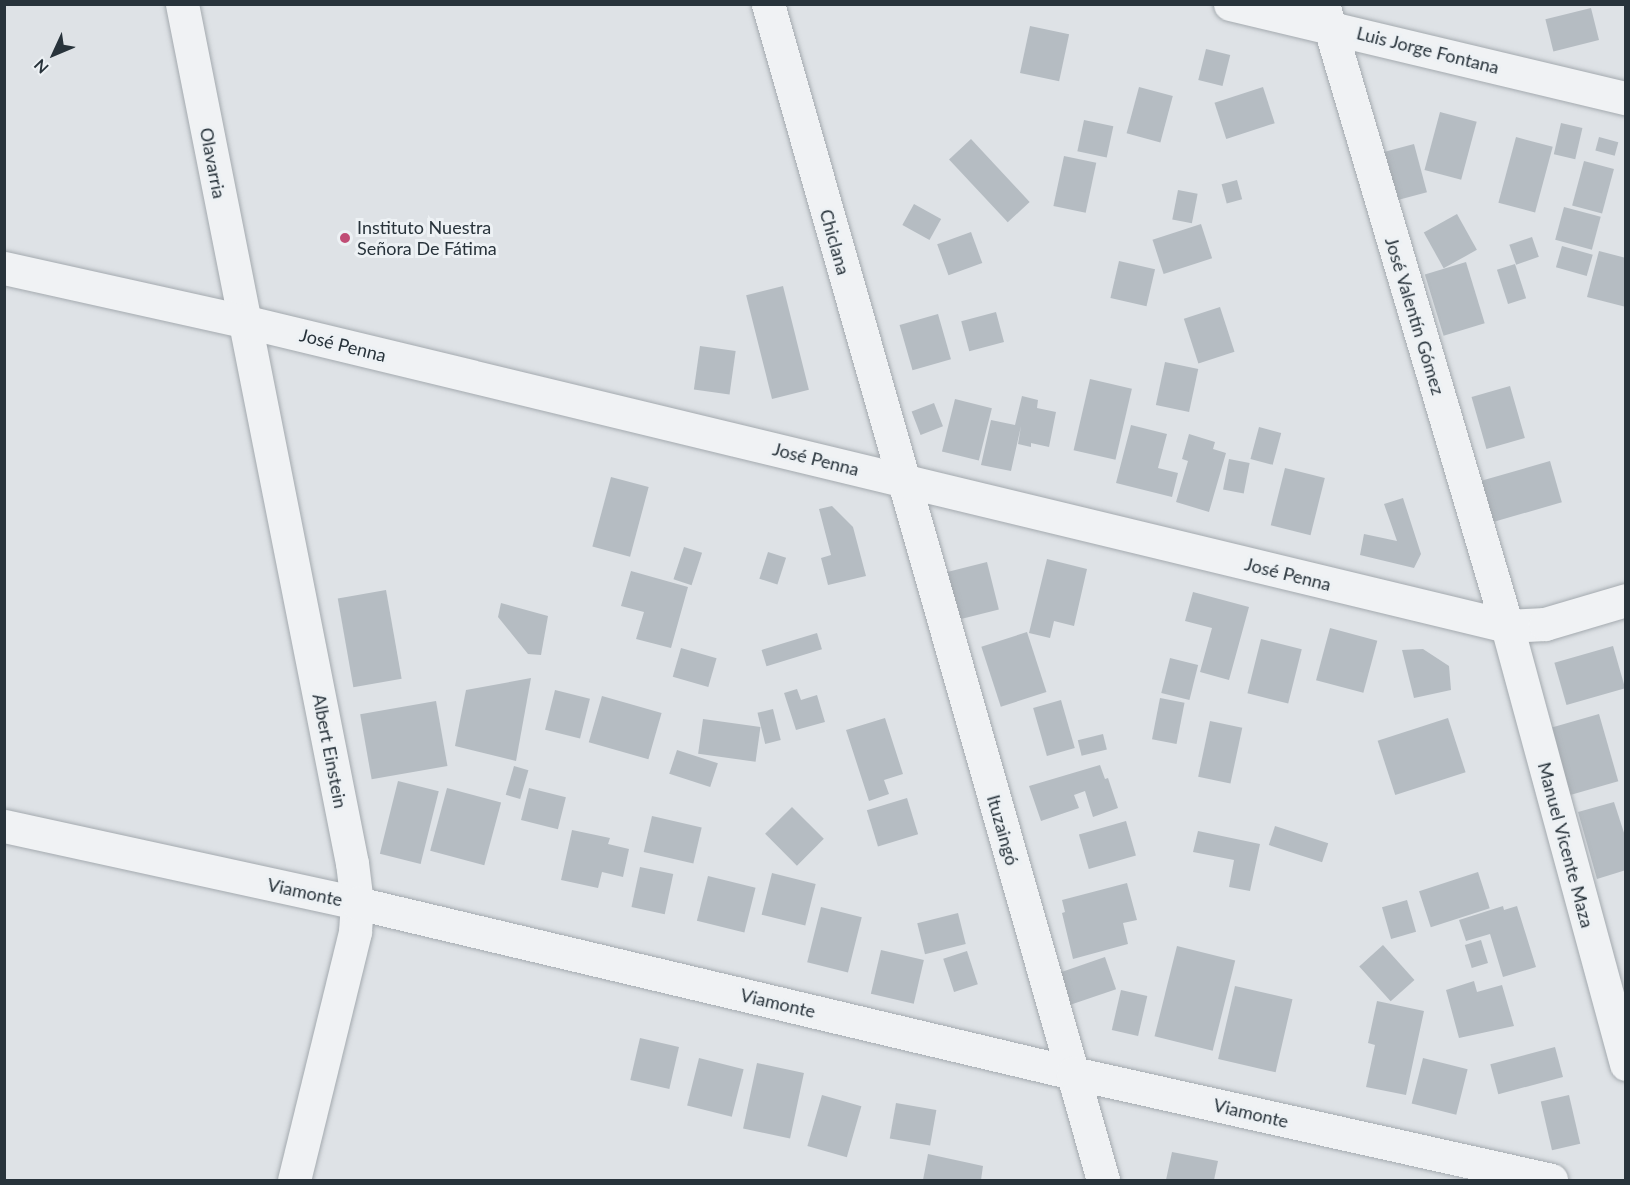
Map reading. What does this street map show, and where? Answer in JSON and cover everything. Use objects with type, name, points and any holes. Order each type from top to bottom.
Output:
[{"type":"street","name":"Olavarria","points":[[182,4],[243,321]]},
{"type":"street","name":"Chiclana","points":[[768,4],[903,480]]},
{"type":"street","name":"Luis Jorge Fontana","points":[[1230,4],[1326,16],[1626,98]]},
{"type":"street","name":"José Valentín Gómez","points":[[1326,16],[1507,626]]},
{"type":"street","name":"José Penna","points":[[4,268],[243,321],[1507,626],[1545,624],[1626,600]]},
{"type":"street","name":"Albert Einstein","points":[[243,321],[352,863],[357,903],[355,932],[294,1180]]},
{"type":"street","name":"Ituzaingó","points":[[903,480],[1103,1180]]},
{"type":"street","name":"Manuel Vicente Maza","points":[[1507,626],[1626,1064]]},
{"type":"street","name":"Viamonte","points":[[4,826],[357,903],[1073,1073],[1551,1180]]},
{"type":"building","points":[[1591,8],[1599,40],[1553,51],[1545,19]]},
{"type":"building","points":[[1030,26],[1069,34],[1059,81],[1020,73]]},
{"type":"building","points":[[1206,49],[1230,55],[1223,86],[1198,80]]},
{"type":"building","points":[[1139,87],[1173,96],[1160,142],[1127,133]]},
{"type":"building","points":[[1263,87],[1275,123],[1226,139],[1214,103]]},
{"type":"building","points":[[1440,112],[1477,122],[1461,180],[1424,170]]},
{"type":"building","points":[[1084,120],[1113,126],[1107,158],[1077,151]]},
{"type":"building","points":[[1561,123],[1582,128],[1575,159],[1554,154]]},
{"type":"building","points":[[1516,137],[1553,147],[1535,213],[1498,203]]},
{"type":"building","points":[[1599,137],[1618,142],[1615,156],[1595,151]]},
{"type":"building","points":[[971,139],[1030,202],[1008,222],[949,159]]},
{"type":"building","points":[[1414,144],[1427,192],[1395,201],[1382,153]]},
{"type":"building","points":[[1064,156],[1096,163],[1086,213],[1053,206]]},
{"type":"building","points":[[1584,161],[1614,169],[1602,213],[1572,205]]},
{"type":"building","points":[[1237,180],[1242,199],[1227,203],[1222,184]]},
{"type":"building","points":[[1178,190],[1198,194],[1192,223],[1172,219]]},
{"type":"building","points":[[914,204],[941,219],[929,240],[902,225]]},
{"type":"building","points":[[1564,207],[1601,217],[1592,250],[1555,240]]},
{"type":"building","points":[[1457,214],[1477,250],[1444,268],[1424,232]]},
{"type":"building","points":[[1201,224],[1212,258],[1164,274],[1152,240]]},
{"type":"building","points":[[971,232],[982,263],[948,275],[937,244]]},
{"type":"building","points":[[1532,237],[1539,257],[1516,265],[1509,245]]},
{"type":"building","points":[[1562,246],[1593,255],[1587,276],[1556,267]]},
{"type":"building","points":[[1599,251],[1626,258],[1626,307],[1587,297]]},
{"type":"building","points":[[1119,261],[1155,269],[1147,306],[1110,298]]},
{"type":"building","points":[[1466,262],[1485,323],[1444,336],[1425,275]]},
{"type":"building","points":[[1515,264],[1526,298],[1508,304],[1497,270]]},
{"type":"building","points":[[783,286],[809,390],[772,399],[746,295]]},
{"type":"building","points":[[1220,307],[1235,352],[1198,363],[1184,319]]},
{"type":"building","points":[[996,312],[1004,342],[969,351],[961,321]]},
{"type":"building","points":[[938,314],[951,359],[913,370],[900,325]]},
{"type":"building","points":[[700,346],[736,351],[730,395],[694,390]]},
{"type":"building","points":[[1165,362],[1198,369],[1189,412],[1156,405]]},
{"type":"building","points":[[1090,379],[1132,389],[1115,460],[1074,450]]},
{"type":"building","points":[[1510,386],[1525,438],[1486,449],[1472,397]]},
{"type":"building","points":[[1022,396],[1038,400],[1037,408],[1056,412],[1049,447],[1031,443],[1031,447],[1018,444],[1021,426],[1011,471],[981,465],[991,420],[1015,425]]},
{"type":"building","points":[[955,399],[992,408],[979,461],[942,451]]},
{"type":"building","points":[[934,403],[943,426],[921,435],[912,412]]},
{"type":"building","points":[[1131,425],[1167,434],[1158,468],[1178,473],[1172,497],[1116,483]]},
{"type":"building","points":[[1259,427],[1281,433],[1273,465],[1250,459]]},
{"type":"building","points":[[1189,434],[1215,442],[1213,449],[1226,453],[1209,512],[1176,502],[1188,461],[1182,459]]},
{"type":"building","points":[[1229,459],[1250,463],[1244,493],[1223,489]]},
{"type":"building","points":[[1550,461],[1562,502],[1490,523],[1478,482]]},
{"type":"building","points":[[1285,468],[1325,478],[1311,535],[1271,525]]},
{"type":"building","points":[[611,477],[649,487],[630,557],[592,547]]},
{"type":"building","points":[[1403,498],[1421,554],[1414,568],[1360,555],[1364,534],[1397,541],[1384,504]]},
{"type":"building","points":[[832,506],[853,527],[866,576],[828,585],[821,558],[831,555],[819,509]]},
{"type":"building","points":[[684,547],[702,553],[692,585],[673,579]]},
{"type":"building","points":[[768,552],[786,558],[777,585],[759,579]]},
{"type":"building","points":[[1047,559],[1087,569],[1074,626],[1054,621],[1050,638],[1029,633]]},
{"type":"building","points":[[987,562],[999,610],[958,620],[946,572]]},
{"type":"building","points":[[631,571],[688,587],[671,648],[636,639],[644,612],[621,606]]},
{"type":"building","points":[[386,590],[402,679],[353,687],[338,599]]},
{"type":"building","points":[[1193,592],[1249,607],[1229,680],[1200,672],[1212,628],[1185,621]]},
{"type":"building","points":[[501,603],[548,616],[541,655],[528,654],[498,617]]},
{"type":"building","points":[[1330,628],[1377,641],[1363,693],[1316,680]]},
{"type":"building","points":[[1027,632],[1046,692],[1001,707],[981,647]]},
{"type":"building","points":[[817,633],[822,649],[767,666],[762,650]]},
{"type":"building","points":[[1261,639],[1302,649],[1288,703],[1247,693]]},
{"type":"building","points":[[1613,646],[1625,688],[1566,705],[1554,663]]},
{"type":"building","points":[[681,648],[717,658],[708,687],[673,677]]},
{"type":"building","points":[[1423,649],[1449,666],[1451,690],[1414,698],[1402,650]]},
{"type":"building","points":[[1170,658],[1198,665],[1189,700],[1161,693]]},
{"type":"building","points":[[531,678],[516,761],[455,746],[466,690]]},
{"type":"building","points":[[797,689],[801,700],[817,695],[825,722],[796,730],[784,693]]},
{"type":"building","points":[[555,690],[590,699],[580,738],[545,730]]},
{"type":"building","points":[[602,696],[662,713],[648,759],[589,742]]},
{"type":"building","points":[[1160,698],[1185,703],[1177,744],[1152,739]]},
{"type":"building","points":[[1061,700],[1075,748],[1047,756],[1033,708]]},
{"type":"building","points":[[436,701],[447,766],[372,779],[360,714]]},
{"type":"building","points":[[773,709],[781,740],[765,744],[757,713]]},
{"type":"building","points":[[1599,714],[1618,781],[1570,795],[1551,728]]},
{"type":"building","points":[[885,718],[903,774],[884,780],[889,794],[869,801],[846,730]]},
{"type":"building","points":[[1448,718],[1466,772],[1395,795],[1378,741]]},
{"type":"building","points":[[703,719],[760,727],[756,762],[698,754]]},
{"type":"building","points":[[1210,721],[1242,728],[1230,784],[1198,777]]},
{"type":"building","points":[[1103,734],[1107,750],[1082,756],[1078,740]]},
{"type":"building","points":[[677,750],[718,763],[710,787],[669,774]]},
{"type":"building","points":[[1100,765],[1105,779],[1108,778],[1118,808],[1093,817],[1085,791],[1074,795],[1079,808],[1041,821],[1029,786]]},
{"type":"building","points":[[514,766],[528,770],[520,799],[506,795]]},
{"type":"building","points":[[398,781],[439,791],[421,864],[380,854]]},
{"type":"building","points":[[447,788],[501,802],[484,865],[430,851]]},
{"type":"building","points":[[529,788],[566,797],[558,829],[521,820]]},
{"type":"building","points":[[907,798],[918,834],[878,847],[867,810]]},
{"type":"building","points":[[1614,802],[1626,839],[1626,870],[1597,879],[1578,812]]},
{"type":"building","points":[[792,807],[824,839],[797,866],[765,834]]},
{"type":"building","points":[[652,816],[702,827],[693,864],[644,852]]},
{"type":"building","points":[[1126,821],[1136,856],[1089,869],[1079,835]]},
{"type":"building","points":[[1275,826],[1328,843],[1322,862],[1269,845]]},
{"type":"building","points":[[572,830],[610,838],[608,844],[629,849],[623,877],[602,872],[598,888],[561,880]]},
{"type":"building","points":[[1198,831],[1260,844],[1250,891],[1229,887],[1234,860],[1193,852]]},
{"type":"building","points":[[640,867],[673,874],[665,914],[631,907]]},
{"type":"building","points":[[1478,872],[1490,908],[1431,927],[1419,891]]},
{"type":"building","points":[[772,873],[816,884],[805,926],[762,915]]},
{"type":"building","points":[[708,876],[756,888],[744,932],[697,921]]},
{"type":"building","points":[[1127,883],[1137,920],[1123,923],[1128,944],[1073,959],[1062,913],[1065,912],[1062,900]]},
{"type":"building","points":[[1407,900],[1416,932],[1391,939],[1382,907]]},
{"type":"building","points":[[1503,906],[1504,910],[1517,906],[1536,967],[1503,977],[1490,934],[1466,941],[1459,920]]},
{"type":"building","points":[[821,907],[862,917],[848,972],[807,962]]},
{"type":"building","points":[[958,913],[966,944],[925,954],[917,923]]},
{"type":"building","points":[[1481,940],[1488,963],[1472,968],[1465,945]]},
{"type":"building","points":[[1383,945],[1414,980],[1391,1001],[1359,966]]},
{"type":"building","points":[[1177,946],[1235,961],[1213,1051],[1155,1036]]},
{"type":"building","points":[[881,950],[924,960],[914,1004],[871,994]]},
{"type":"building","points":[[967,951],[978,984],[954,992],[943,959]]},
{"type":"building","points":[[1105,957],[1116,989],[1070,1005],[1059,973]]},
{"type":"building","points":[[1474,981],[1477,992],[1502,985],[1514,1026],[1459,1038],[1446,990]]},
{"type":"building","points":[[1235,986],[1292,999],[1276,1072],[1218,1059]]},
{"type":"building","points":[[1121,990],[1147,996],[1138,1036],[1112,1030]]},
{"type":"building","points":[[1377,1001],[1424,1011],[1406,1095],[1366,1087],[1375,1045],[1368,1043]]},
{"type":"building","points":[[640,1038],[679,1047],[669,1089],[630,1080]]},
{"type":"building","points":[[1555,1047],[1563,1077],[1498,1094],[1490,1064]]},
{"type":"building","points":[[699,1058],[744,1069],[732,1117],[687,1106]]},
{"type":"building","points":[[1423,1058],[1468,1069],[1456,1115],[1412,1104]]},
{"type":"building","points":[[757,1063],[804,1073],[790,1139],[743,1129]]},
{"type":"building","points":[[822,1095],[861,1106],[847,1157],[807,1146]]},
{"type":"building","points":[[1569,1095],[1580,1144],[1552,1150],[1541,1102]]},
{"type":"building","points":[[896,1103],[936,1110],[930,1146],[890,1138]]},
{"type":"building","points":[[1172,1152],[1218,1161],[1214,1180],[1166,1180]]},
{"type":"building","points":[[928,1154],[983,1166],[981,1180],[923,1180]]},
{"type":"place","name":"Instituto Nuestra Señora De Fátima","points":[[345,238]]}]
